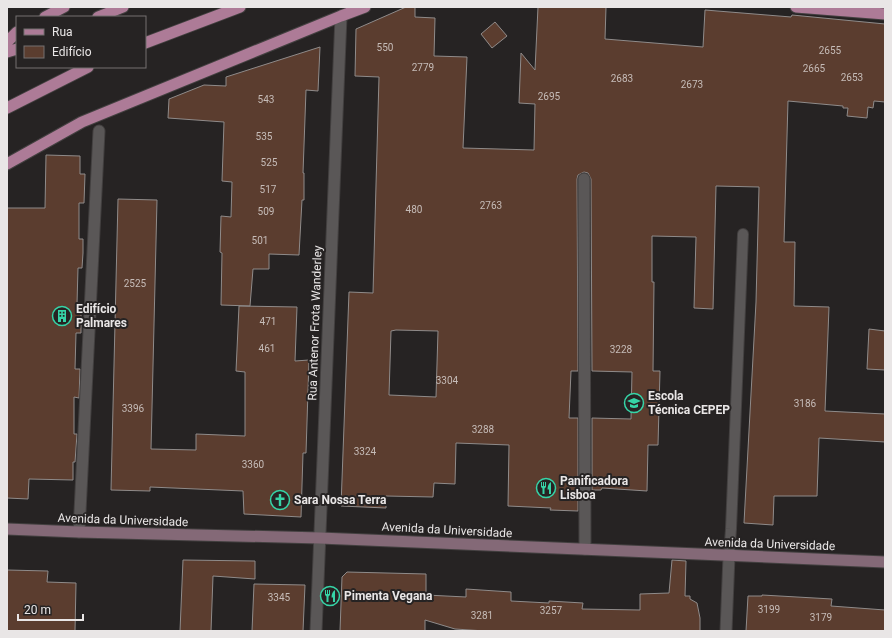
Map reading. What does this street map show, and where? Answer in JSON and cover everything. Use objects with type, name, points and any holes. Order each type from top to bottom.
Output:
[{"type":"main road","points":[[47,16],[64,7]]},
{"type":"main road","points":[[100,16],[123,7]]},
{"type":"main road","points":[[146,43],[240,7]]},
{"type":"main road","points":[[7,164],[82,122],[365,7]]},
{"type":"main road","points":[[796,7],[885,14]]},
{"type":"main road","points":[[7,42],[16,33]]},
{"type":"main road","points":[[7,108],[86,68]]},
{"type":"main road","name":"Avenida da Universidade","points":[[7,529],[320,538],[885,562]]},
{"type":"street","name":"Rua Antenor Frota Wanderley","points":[[316,631],[341,16]]},
{"type":"street","points":[[79,532],[100,131]]},
{"type":"street","points":[[584,179],[585,549]]},
{"type":"street","points":[[726,631],[729,556]]},
{"type":"lane","points":[[729,556],[743,234]]},
{"type":"building","points":[[406,7],[415,7],[415,17],[435,18],[434,56],[467,57],[463,148],[534,150],[535,104],[519,103],[521,53],[535,70],[538,7],[606,7],[605,39],[703,47],[705,10],[791,17],[792,15],[885,24],[885,102],[874,101],[873,108],[868,107],[867,118],[847,116],[848,108],[843,108],[843,106],[788,101],[784,242],[795,242],[794,306],[829,307],[825,411],[885,414],[885,442],[819,438],[817,496],[774,496],[773,525],[744,523],[756,302],[759,187],[716,186],[713,309],[694,308],[696,237],[652,236],[652,282],[654,282],[653,371],[660,371],[658,445],[648,445],[647,491],[602,488],[601,490],[592,490],[592,418],[631,419],[632,372],[592,371],[591,179],[588,173],[584,172],[578,175],[577,179],[578,371],[571,371],[569,418],[578,418],[578,511],[508,506],[509,445],[456,443],[455,484],[434,483],[433,497],[386,496],[386,508],[341,506],[349,292],[373,293],[379,77],[355,76],[356,29]],"holes":[[[391,331],[438,331],[436,397],[389,395]]]},
{"type":"building","points":[[495,22],[507,36],[492,48],[481,34]]},
{"type":"building","points":[[320,47],[318,91],[306,90],[303,173],[304,200],[302,200],[299,255],[269,254],[269,269],[253,269],[250,306],[221,305],[221,216],[231,217],[232,182],[222,181],[224,122],[168,118],[169,99],[204,85],[226,86],[226,77]]},
{"type":"building","points":[[46,155],[80,156],[80,174],[85,174],[84,203],[79,203],[79,239],[83,239],[83,253],[82,268],[78,268],[77,304],[81,304],[81,333],[76,333],[75,369],[80,369],[79,398],[74,397],[74,434],[77,434],[75,462],[73,462],[73,480],[29,479],[28,499],[7,498],[7,208],[45,208]]},
{"type":"building","points":[[118,199],[157,200],[151,449],[196,450],[196,434],[245,436],[245,372],[236,371],[239,306],[297,307],[295,361],[309,360],[306,453],[303,453],[301,517],[244,514],[243,491],[150,487],[150,491],[111,490]]},
{"type":"building","points":[[869,329],[885,331],[885,370],[867,369]]},
{"type":"building","points":[[183,560],[255,561],[255,579],[213,576],[211,631],[180,631]]},
{"type":"building","points":[[672,560],[686,561],[685,596],[690,596],[690,599],[697,603],[700,618],[700,631],[485,631],[455,629],[425,620],[425,631],[340,631],[342,577],[347,572],[426,574],[426,595],[466,597],[466,589],[511,592],[511,601],[583,603],[582,609],[640,610],[640,594],[669,593]]},
{"type":"building","points":[[7,570],[48,571],[47,582],[76,583],[75,631],[7,631]]},
{"type":"building","points":[[254,584],[305,585],[303,631],[252,631]]},
{"type":"building","points":[[762,595],[832,599],[831,606],[885,610],[885,631],[746,631],[748,596]]},
{"type":"place","name":"Edifício Palmares","points":[[62,316]]},
{"type":"place","name":"Escola Técnica CEPEP","points":[[634,403]]},
{"type":"place","name":"Panificadora Lisboa","points":[[546,488]]},
{"type":"place","name":"Sara Nossa Terra","points":[[280,500]]},
{"type":"place","name":"Pimenta Vegana","points":[[330,596]]}]
